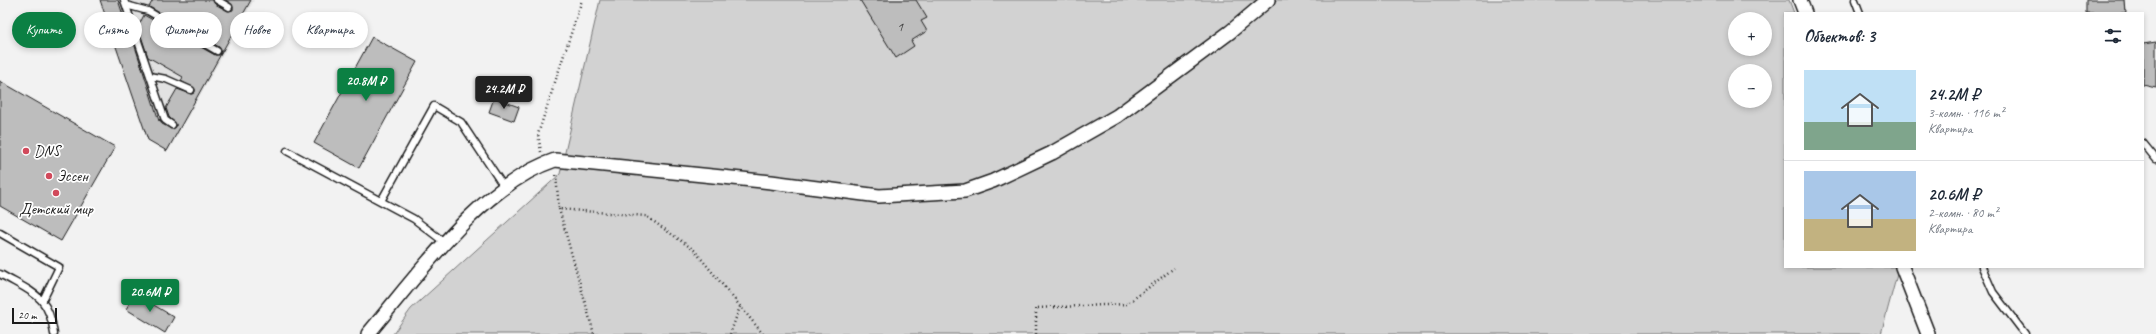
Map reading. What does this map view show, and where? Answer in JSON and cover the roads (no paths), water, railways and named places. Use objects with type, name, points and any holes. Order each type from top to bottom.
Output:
[{"type":"street","points":[[368,334],[444,242],[504,187],[521,175],[549,162],[771,182],[879,196],[965,191],[993,181],[1052,154],[1117,116],[1230,32],[1268,0]]},
{"type":"street","points":[[1800,0],[1805,12]]},
{"type":"street","points":[[1902,268],[1928,334]]},
{"type":"street","points":[[1917,334],[1923,320]]},
{"type":"lane","points":[[217,0],[229,7]]},
{"type":"lane","points":[[1855,0],[1860,12]]},
{"type":"lane","points":[[125,3],[148,11],[217,51]]},
{"type":"lane","points":[[125,3],[165,120],[172,125]]},
{"type":"lane","points":[[150,76],[166,79],[191,90]]},
{"type":"lane","points":[[380,201],[434,106],[460,122],[504,187]]},
{"type":"lane","points":[[2144,145],[2156,159]]},
{"type":"lane","points":[[287,151],[414,219],[444,242]]},
{"type":"lane","points":[[0,233],[59,267],[43,300]]},
{"type":"lane","points":[[1982,268],[1992,292],[2025,334]]},
{"type":"lane","points":[[0,274],[43,300],[52,319],[54,334]]},
{"type":"place","name":"DNS","points":[[26,151]]},
{"type":"place","name":"Эссен","points":[[49,176]]},
{"type":"place","name":"Детский мир","points":[[56,193]]}]
